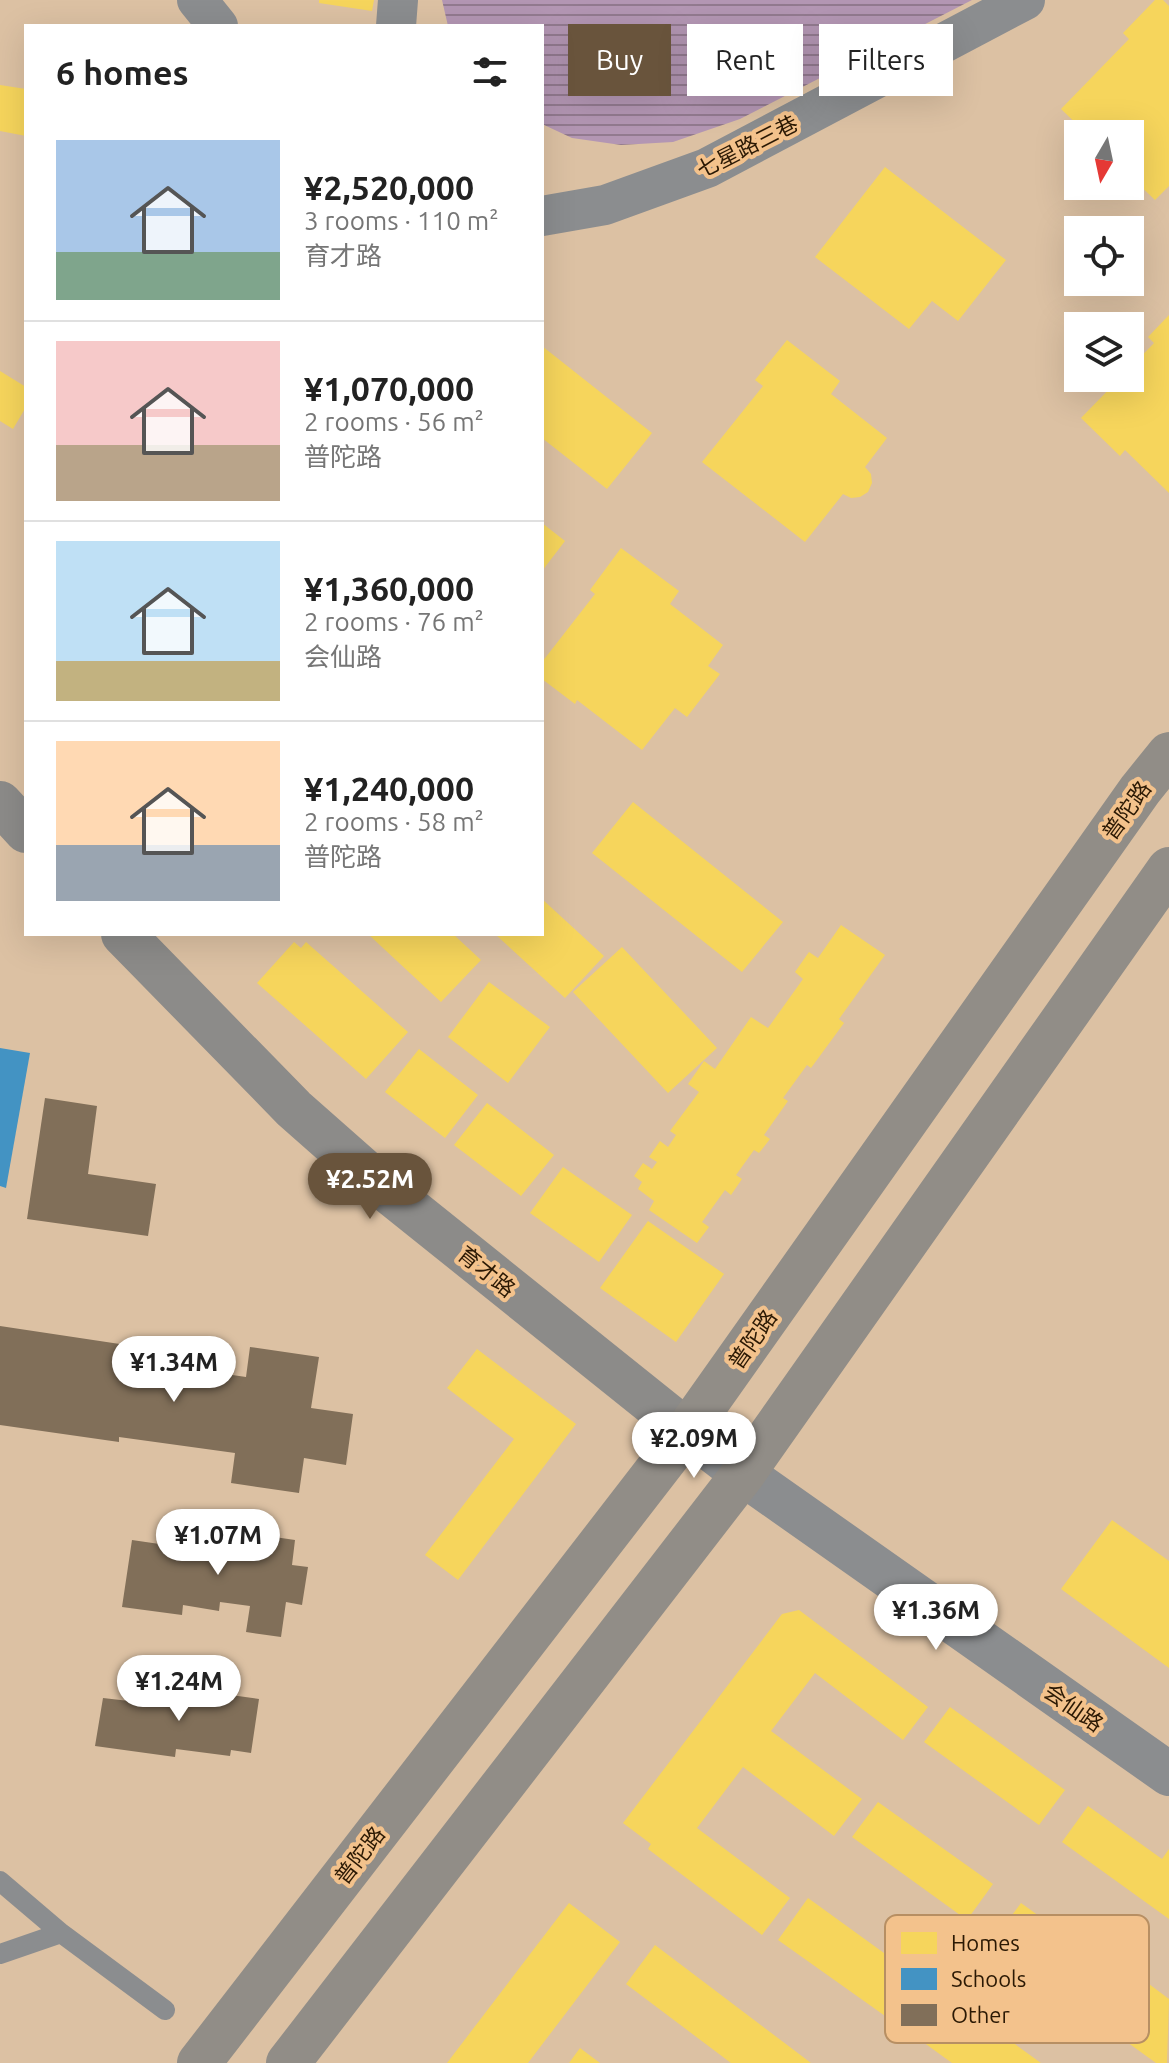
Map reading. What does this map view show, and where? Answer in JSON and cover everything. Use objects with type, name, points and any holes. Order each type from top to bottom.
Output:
[{"type":"main road","name":"普陀路","points":[[199,2063],[687,1431],[1140,790],[1169,754]]},
{"type":"main road","points":[[0,803],[24,829]]},
{"type":"main road","points":[[288,2063],[743,1474],[1169,869]]},
{"type":"main road","name":"育才路","points":[[125,936],[294,1109],[379,1184],[687,1431]]},
{"type":"street","points":[[197,0],[216,24]]},
{"type":"street","points":[[396,24],[398,0]]},
{"type":"street","name":"七星路三巷","points":[[544,216],[605,205],[707,168],[1025,0]]},
{"type":"street","name":"会仙路","points":[[687,1431],[743,1474],[1169,1774]]},
{"type":"lane","points":[[0,1881],[61,1933],[165,2010]]},
{"type":"lane","points":[[0,1954],[61,1933]]},
{"type":"shaded area","points":[[442,0],[972,0],[925,24],[819,24],[819,78],[803,87],[803,24],[687,24],[687,96],[785,96],[740,119],[673,142],[621,145],[572,138],[544,125],[544,24],[448,24]]},
{"type":"building: Homes","points":[[319,0],[374,0],[372,11],[319,3]]},
{"type":"building: Homes","points":[[1155,0],[1163,0],[1169,6],[1169,186],[1155,200],[1144,189],[1144,120],[1072,120],[1061,109],[1129,39],[1123,33]]},
{"type":"building: Homes","points":[[0,85],[24,89],[24,136],[0,131]]},
{"type":"building: Homes","points":[[885,167],[1006,260],[958,321],[932,301],[909,329],[815,257]]},
{"type":"building: Homes","points":[[1169,315],[1169,493],[1125,450],[1120,456],[1081,418],[1106,392],[1144,392],[1144,353],[1154,343],[1148,337]]},
{"type":"building: Homes","points":[[787,340],[840,381],[831,394],[887,438],[865,467],[871,474],[872,483],[868,492],[851,498],[843,494],[805,542],[702,462],[763,386],[755,380]]},
{"type":"building: Homes","points":[[544,348],[652,433],[607,489],[544,440]]},
{"type":"building: Homes","points":[[0,371],[24,386],[24,410],[13,429],[0,421]]},
{"type":"building: Homes","points":[[544,525],[565,541],[544,568]]},
{"type":"building: Homes","points":[[621,548],[679,591],[670,604],[723,645],[708,666],[720,674],[687,717],[675,708],[642,750],[577,700],[575,704],[544,681],[544,659],[595,594],[590,590]]},
{"type":"building: Homes","points":[[633,802],[783,922],[742,972],[592,853]]},
{"type":"building: Homes","points":[[544,901],[604,956],[565,998],[497,936],[544,936]]},
{"type":"building: Homes","points":[[841,925],[885,955],[839,1019],[844,1023],[811,1068],[807,1065],[783,1098],[788,1101],[764,1135],[770,1139],[759,1153],[754,1150],[736,1175],[742,1179],[731,1195],[725,1190],[702,1222],[709,1227],[697,1243],[649,1210],[654,1201],[638,1189],[642,1182],[634,1176],[643,1163],[652,1169],[657,1162],[649,1157],[660,1141],[668,1147],[676,1135],[670,1131],[699,1092],[688,1084],[704,1061],[715,1069],[751,1017],[768,1028],[803,979],[795,972],[809,952],[818,958]]},
{"type":"building: Homes","points":[[370,936],[455,936],[481,960],[441,1002]]},
{"type":"building: Homes","points":[[294,942],[301,948],[306,942],[408,1032],[366,1079],[257,983]]},
{"type":"building: Homes","points":[[622,947],[717,1048],[668,1093],[573,992]]},
{"type":"building: Homes","points":[[489,982],[550,1027],[508,1083],[448,1037]]},
{"type":"building: Homes","points":[[419,1049],[478,1095],[445,1138],[385,1092]]},
{"type":"building: Homes","points":[[487,1103],[554,1155],[521,1196],[454,1145]]},
{"type":"building: Homes","points":[[563,1167],[632,1215],[599,1262],[530,1213]]},
{"type":"building: Homes","points":[[648,1221],[724,1274],[676,1342],[600,1288]]},
{"type":"building: Homes","points":[[477,1349],[576,1424],[458,1580],[425,1555],[514,1439],[447,1388]]},
{"type":"building: Homes","points":[[1112,1520],[1169,1561],[1169,1668],[1061,1589]]},
{"type":"building: Homes","points":[[799,1610],[928,1707],[903,1740],[815,1673],[771,1731],[862,1799],[834,1836],[743,1767],[697,1828],[790,1898],[762,1935],[648,1849],[651,1844],[623,1823],[782,1614]]},
{"type":"building: Homes","points":[[950,1707],[1065,1790],[1039,1825],[924,1742]]},
{"type":"building: Homes","points":[[878,1802],[993,1884],[971,1915],[960,1915],[852,1837]]},
{"type":"building: Homes","points":[[1088,1806],[1162,1859],[1169,1849],[1169,1919],[1062,1842]]},
{"type":"building: Homes","points":[[808,1898],[885,1954],[885,2016],[778,1940]]},
{"type":"building: Homes","points":[[569,1903],[620,1942],[528,2063],[447,2063]]},
{"type":"building: Homes","points":[[1021,1903],[1038,1915],[1012,1915]]},
{"type":"building: Homes","points":[[655,1945],[811,2063],[731,2063],[626,1984]]},
{"type":"building: Homes","points":[[1149,1984],[1169,1999],[1167,2063],[1156,2063],[1128,2043],[1149,2043]]},
{"type":"building: Homes","points":[[924,2043],[1013,2043],[1041,2063],[952,2063]]},
{"type":"building: Homes","points":[[580,2048],[600,2063],[569,2063]]},
{"type":"building: Schools","points":[[0,1048],[30,1053],[6,1188],[0,1186]]},
{"type":"building: Other","points":[[45,1098],[97,1106],[88,1174],[156,1184],[148,1236],[27,1219]]},
{"type":"building: Other","points":[[0,1326],[133,1346],[130,1360],[246,1377],[250,1347],[319,1357],[311,1408],[353,1414],[346,1465],[304,1458],[299,1493],[231,1483],[235,1453],[119,1437],[119,1442],[0,1425]]},
{"type":"building: Other","points":[[214,1528],[295,1540],[292,1565],[308,1567],[302,1605],[286,1602],[281,1637],[246,1632],[250,1606],[220,1602],[219,1611],[183,1605],[182,1615],[122,1607],[132,1540],[173,1546],[174,1536],[212,1542]]},
{"type":"building: Other","points":[[166,1686],[259,1699],[251,1753],[231,1750],[230,1756],[176,1749],[175,1757],[95,1746],[103,1698],[129,1701],[130,1691],[165,1696]]}]
